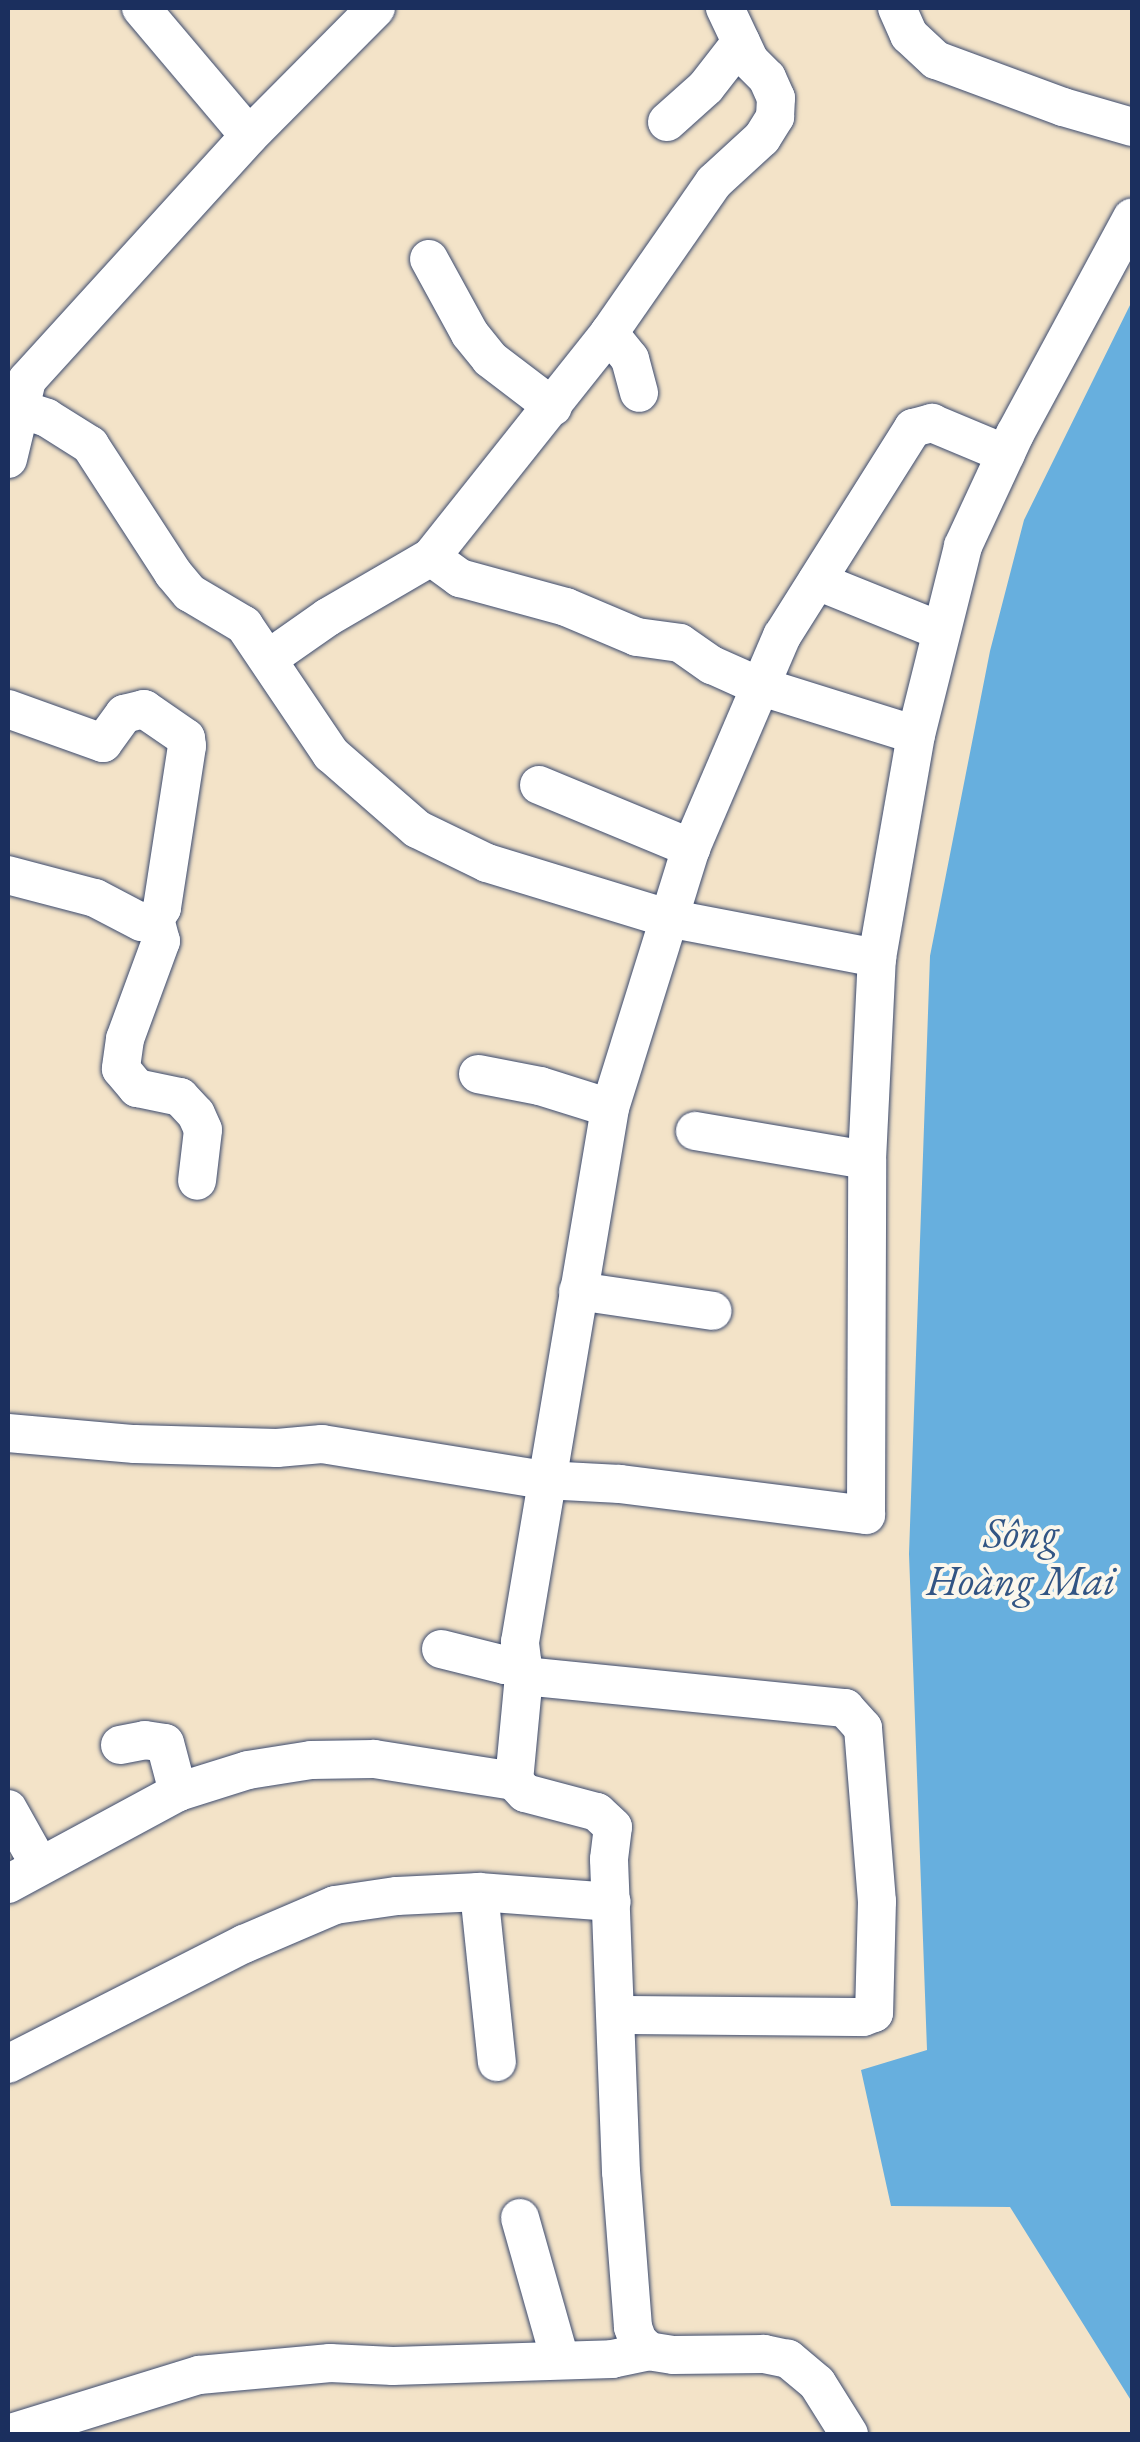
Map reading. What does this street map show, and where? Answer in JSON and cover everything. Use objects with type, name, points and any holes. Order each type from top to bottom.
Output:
[{"type":"street","points":[[140,8],[249,136]]},
{"type":"street","points":[[8,460],[18,385],[249,136],[376,8]]},
{"type":"street","points":[[268,659],[328,617],[430,557],[609,333],[714,182],[773,123],[776,98],[725,8]]},
{"type":"street","points":[[897,8],[909,35],[936,60],[1063,107],[1132,127]]},
{"type":"street","points":[[667,122],[706,87],[741,42]]},
{"type":"street","points":[[8,1433],[134,1444],[277,1448],[322,1444],[544,1480],[620,1484],[866,1515],[867,1160],[877,958],[916,734],[962,546],[1006,454],[1132,218]]},
{"type":"street","points":[[429,259],[470,334],[490,358],[552,407]]},
{"type":"street","points":[[609,333],[630,359],[640,394]]},
{"type":"street","points":[[18,385],[47,418],[90,446],[190,593],[244,625],[332,754],[417,829],[488,863],[666,918],[877,958]]},
{"type":"street","points":[[514,1781],[524,1670],[520,1642],[544,1480],[610,1108],[666,918],[691,848],[782,636],[916,425],[932,422],[1006,454]]},
{"type":"street","points":[[430,557],[460,578],[566,607],[637,638],[680,644],[712,665],[759,686],[916,734]]},
{"type":"street","points":[[817,580],[941,631]]},
{"type":"street","points":[[8,709],[103,743],[124,714],[144,709],[186,738],[162,908],[155,919],[141,922],[95,898],[8,875]]},
{"type":"street","points":[[539,785],[691,848]]},
{"type":"street","points":[[155,919],[161,941],[129,1026],[121,1069],[137,1088],[180,1097],[196,1114],[203,1130],[197,1181]]},
{"type":"street","points":[[478,1074],[540,1086],[610,1108]]},
{"type":"street","points":[[695,1131],[867,1160]]},
{"type":"street","points":[[578,1291],[713,1311]]},
{"type":"street","points":[[441,1649],[524,1670],[845,1708],[863,1728],[876,1900],[874,2013],[863,2018],[618,2015]]},
{"type":"street","points":[[120,1746],[145,1740],[165,1742],[178,1792]]},
{"type":"street","points":[[8,1809],[24,1875],[178,1792],[248,1770],[330,1759],[390,1761],[514,1781],[525,1792],[598,1812],[613,1827],[621,2172],[633,2326],[638,2341],[649,2351]]},
{"type":"street","points":[[8,2066],[314,1912],[359,1900],[479,1892],[612,1902]]},
{"type":"street","points":[[479,1892],[496,2062]]},
{"type":"street","points":[[520,2218],[560,2359]]},
{"type":"street","points":[[8,2434],[199,2375],[330,2363],[426,2366],[612,2359],[649,2351],[673,2355],[764,2354],[788,2359],[817,2383],[849,2434]]},
{"type":"water","name":"Sông Hoàng Mai","points":[[1132,301],[1132,2402],[1010,2207],[891,2206],[861,2070],[927,2050],[909,1554],[930,956],[990,651],[1024,520]]}]
